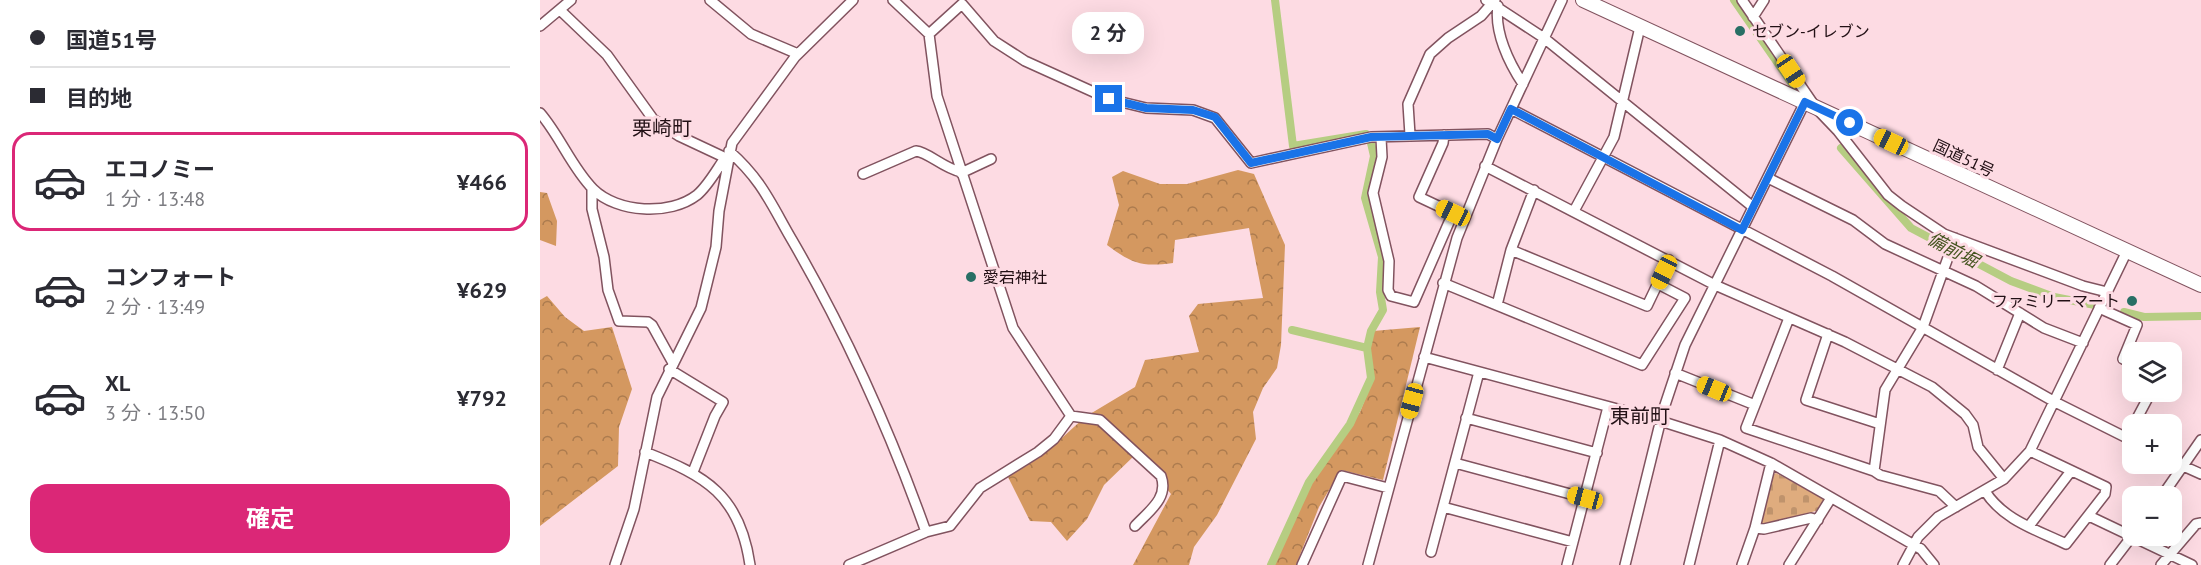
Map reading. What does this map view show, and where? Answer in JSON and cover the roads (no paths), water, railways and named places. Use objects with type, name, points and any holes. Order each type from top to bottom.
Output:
[{"type":"highway","name":"国道51号","points":[[1583,0],[2201,285]]},
{"type":"street","points":[[540,26],[561,11],[571,0]]},
{"type":"street","points":[[710,0],[751,34],[798,54]]},
{"type":"street","points":[[540,113],[557,132],[592,188],[630,207],[658,209],[697,195],[798,54],[853,0]]},
{"type":"street","points":[[893,0],[929,34],[937,96],[1013,328],[1071,416],[1100,420],[1161,476],[1164,484],[1162,496],[1136,526]]},
{"type":"street","points":[[1368,565],[1443,283],[1460,228],[1485,165],[1562,0]]},
{"type":"street","points":[[1742,0],[1811,105],[1838,131],[1888,195],[1952,245],[2107,292]]},
{"type":"street","points":[[1753,17],[1764,0]]},
{"type":"street","points":[[1493,2],[1544,38],[1753,207]]},
{"type":"street","points":[[1493,2],[1506,51],[1523,84]]},
{"type":"street","points":[[1410,135],[1408,104],[1430,54],[1493,2]]},
{"type":"street","points":[[929,34],[962,4],[994,41],[1025,61],[1109,99],[1146,108],[1193,110],[1215,117],[1251,163],[1366,138],[1488,134],[1497,139]]},
{"type":"street","points":[[561,11],[607,55],[653,118],[679,136],[727,156],[770,197],[843,332],[904,471],[926,532]]},
{"type":"street","points":[[1574,211],[1614,137],[1640,27]]},
{"type":"street","points":[[1625,565],[1660,421],[1675,373],[1697,318],[1768,178],[1811,105]]},
{"type":"street","points":[[1511,109],[1832,276],[2055,402],[2122,436]]},
{"type":"street","points":[[1380,138],[1382,157],[1373,193],[1389,261],[1388,290],[1391,296],[1414,302],[1453,213],[1419,197],[1443,143],[1443,135]]},
{"type":"street","points":[[862,174],[916,151],[922,152],[947,169],[961,172],[991,159]]},
{"type":"street","points":[[615,565],[634,508],[652,412],[671,366],[701,308],[716,247],[727,156]]},
{"type":"street","points":[[1485,165],[1715,285],[1828,334],[1932,387],[1965,414],[1973,425],[1978,447],[2004,479]]},
{"type":"street","points":[[1768,178],[1853,220],[1885,244],[1976,286],[2044,328],[2083,343]]},
{"type":"street","points":[[592,188],[592,209],[604,257],[608,290],[619,321],[648,322],[652,325],[671,366],[723,402],[715,416],[693,472]]},
{"type":"street","points":[[1497,305],[1511,250],[1534,190]]},
{"type":"street","points":[[1874,471],[1885,390],[1923,327],[1952,245]]},
{"type":"street","points":[[1511,250],[1647,306],[1669,260]]},
{"type":"street","points":[[1903,565],[1913,545],[1938,517],[2004,479],[2030,451],[2127,251]]},
{"type":"street","points":[[1443,283],[1642,365],[1685,298],[1658,284]]},
{"type":"street","points":[[2099,308],[2137,325],[2130,342]]},
{"type":"street","points":[[1997,370],[2020,313]]},
{"type":"street","points":[[1789,318],[1746,428],[1880,475],[1940,491],[1956,507]]},
{"type":"street","points":[[1828,334],[1806,400],[1880,424]]},
{"type":"street","points":[[1424,357],[1660,421],[1720,440],[1771,464],[1921,549],[1934,565]]},
{"type":"street","points":[[1431,552],[1479,372]]},
{"type":"street","points":[[1675,373],[1755,405]]},
{"type":"street","points":[[1567,565],[1608,407]]},
{"type":"street","points":[[849,565],[955,522],[980,488],[1054,440],[1071,416]]},
{"type":"street","points":[[1466,418],[1597,453]]},
{"type":"street","points":[[1689,565],[1720,440]]},
{"type":"street","points":[[2170,486],[2185,467],[2201,440]]},
{"type":"street","points":[[1985,491],[1994,506],[2066,544],[2105,494],[2106,487],[2030,451]]},
{"type":"street","points":[[645,452],[693,472],[718,491],[745,534],[750,565]]},
{"type":"street","points":[[1455,463],[1585,498]]},
{"type":"street","points":[[1742,565],[1755,528],[1771,464]]},
{"type":"street","points":[[2182,466],[2201,474]]},
{"type":"street","points":[[2029,526],[2072,471]]},
{"type":"street","points":[[1302,565],[1342,476],[1388,488]]},
{"type":"street","points":[[1789,565],[1831,498]]},
{"type":"street","points":[[1443,507],[1573,542]]},
{"type":"street","points":[[2089,516],[2122,531]]},
{"type":"street","points":[[1755,528],[1764,529],[1810,518],[1818,520]]},
{"type":"street","points":[[2161,565],[2196,524],[2201,523]]},
{"type":"street","points":[[2110,565],[2124,546]]},
{"type":"street","points":[[2153,546],[2192,565]]},
{"type":"waterway","points":[[1275,0],[1293,146],[1366,134]]},
{"type":"waterway","name":"備前堀","points":[[1734,0],[1797,91]]},
{"type":"waterway","points":[[1271,565],[1309,482],[1350,424],[1371,378],[1367,348],[1371,331],[1383,310],[1380,292],[1382,257],[1365,198],[1374,156],[1371,143]]},
{"type":"waterway","name":"備前堀","points":[[1841,148],[1911,228],[2011,281],[2054,297],[2095,305]]},
{"type":"waterway","name":"備前堀","points":[[2124,312],[2144,317],[2201,316]]},
{"type":"waterway","points":[[1292,330],[1367,348]]},
{"type":"place","name":"セブン-イレブン","points":[[1740,31]]},
{"type":"place","name":"愛宕神社","points":[[971,277]]},
{"type":"place","name":"ファミリーマート","points":[[2132,301]]},
{"type":"district","name":"栗崎町","points":[[662,128]]},
{"type":"district","name":"東前町","points":[[1640,416]]}]
